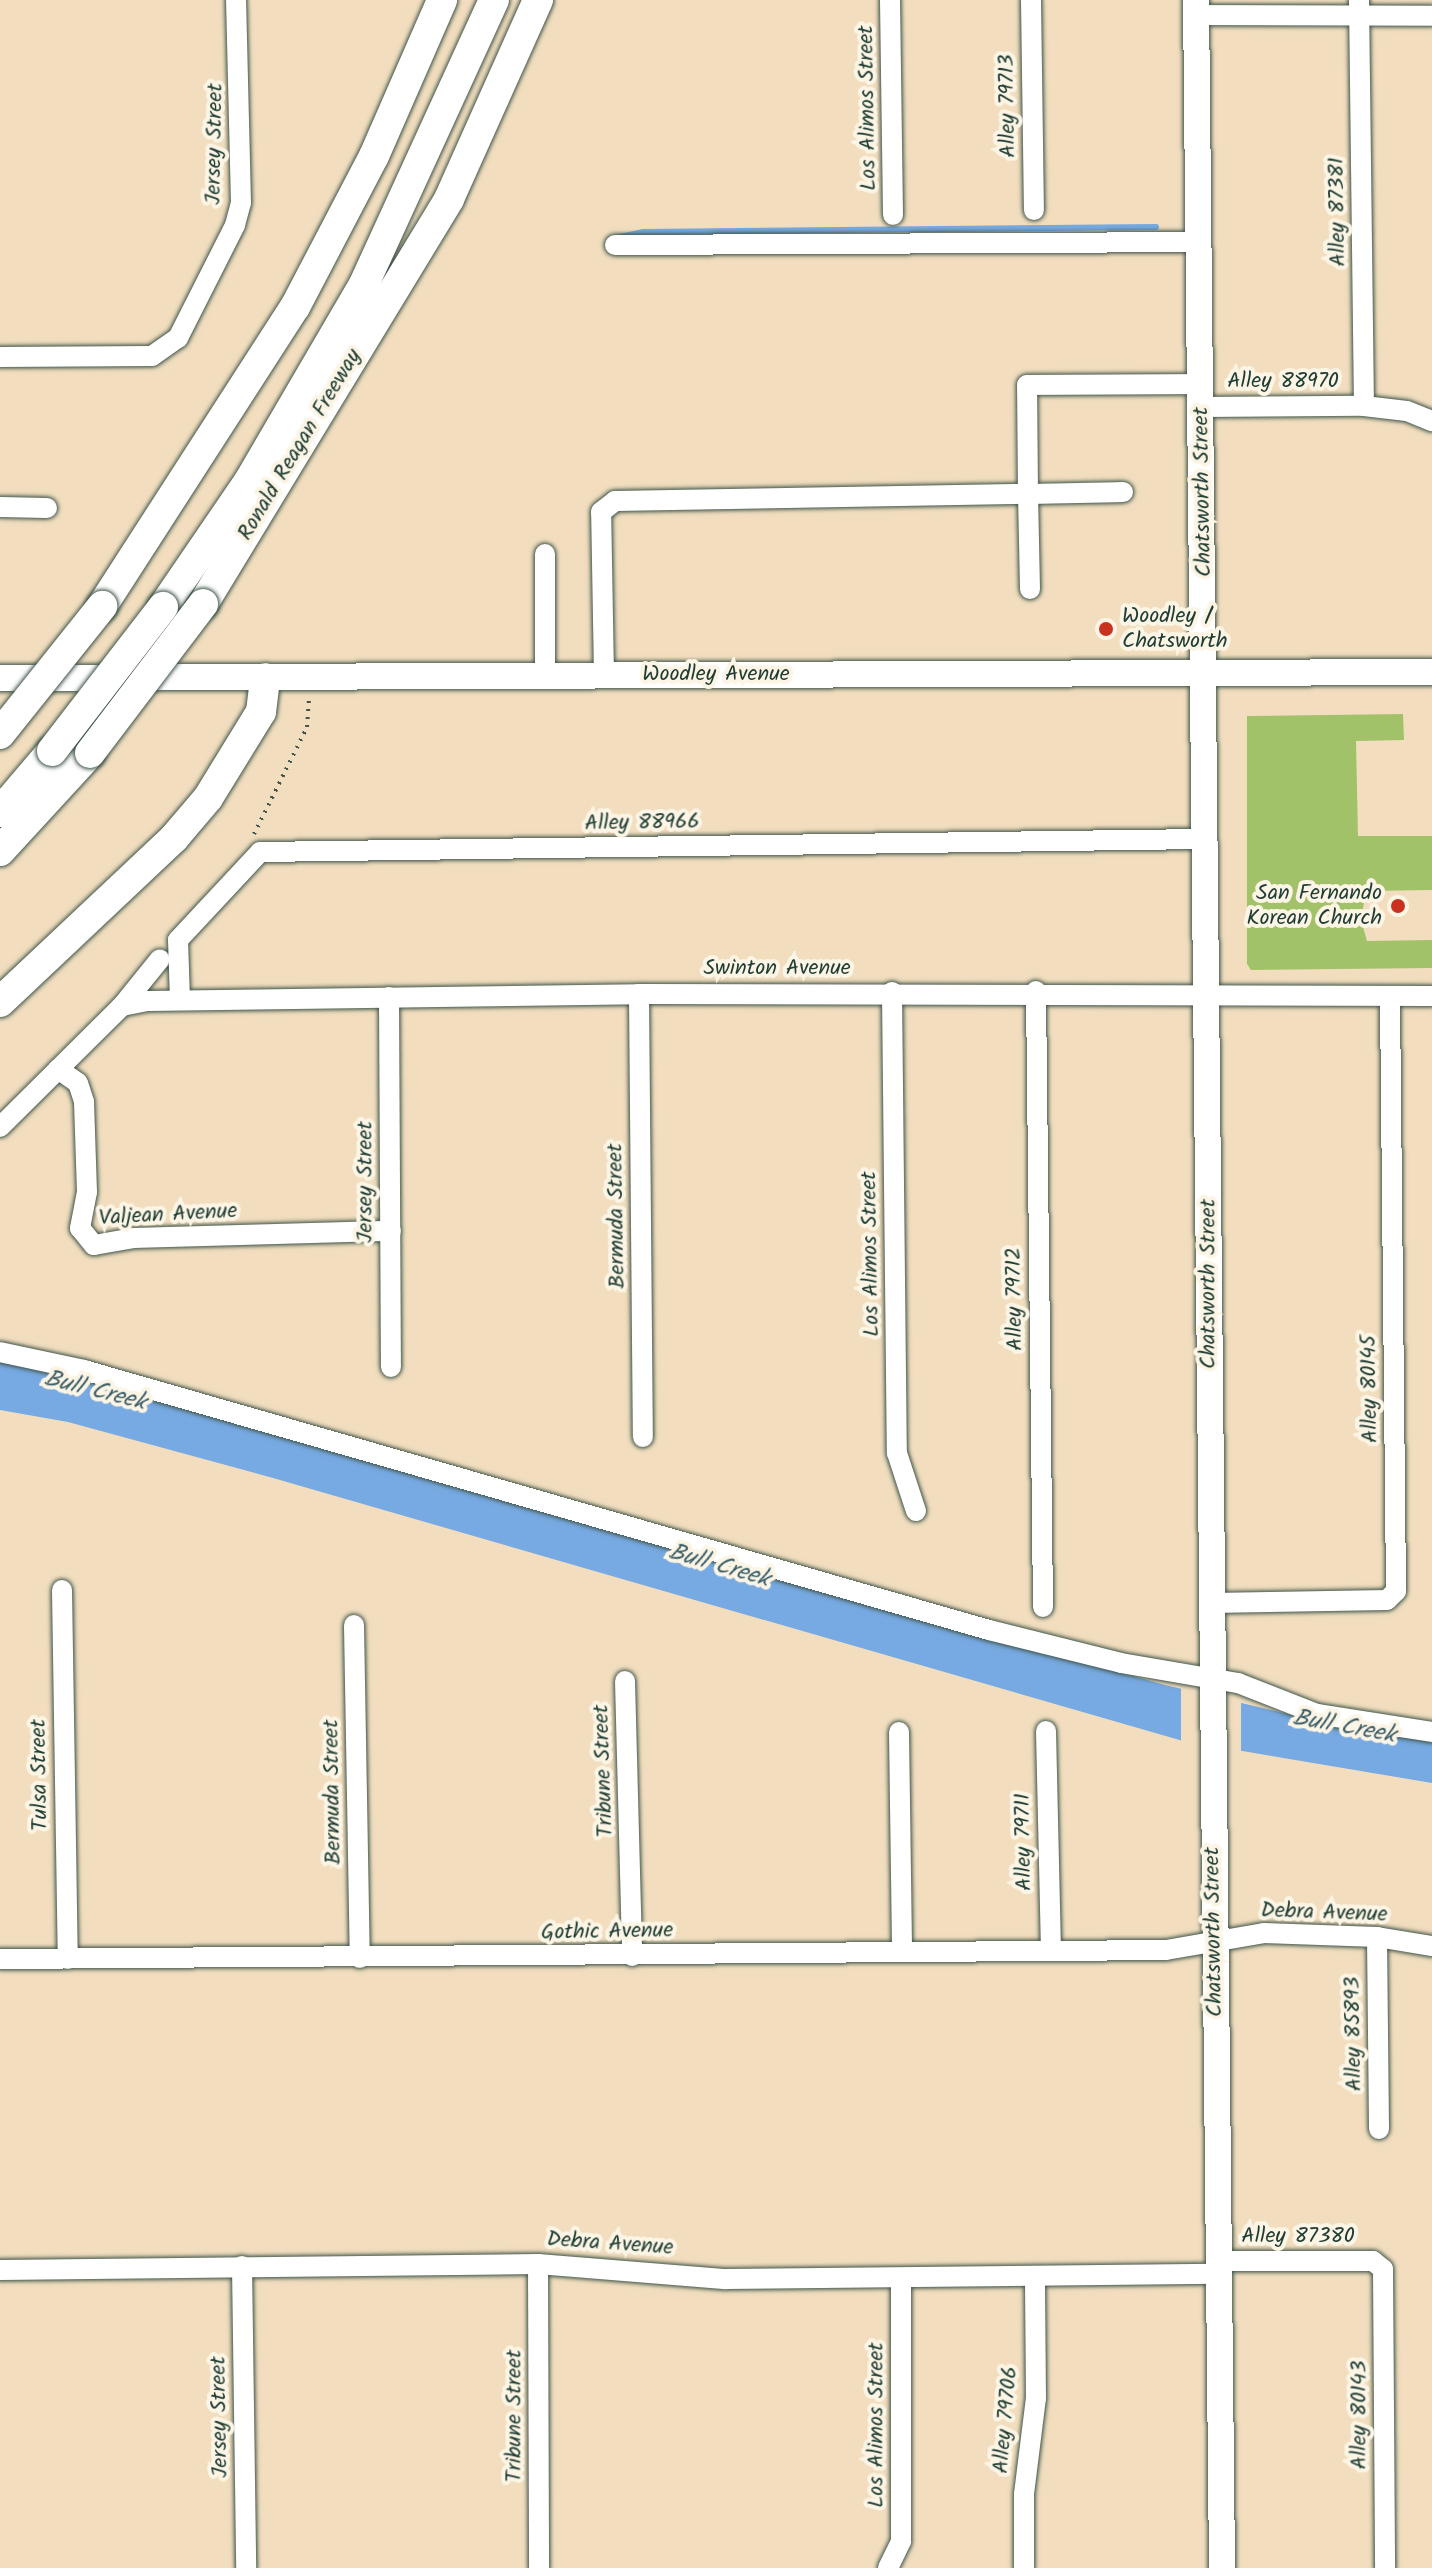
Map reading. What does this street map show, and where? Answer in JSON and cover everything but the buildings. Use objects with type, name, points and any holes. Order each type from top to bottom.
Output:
[{"type":"highway","points":[[0,734],[102,606],[295,307],[374,156],[442,0]]},
{"type":"highway","points":[[0,812],[52,751],[163,607],[249,481],[364,284],[494,0]]},
{"type":"highway","name":"Ronald Reagan Freeway","points":[[0,851],[90,753],[203,604],[449,199],[538,0]]},
{"type":"highway","points":[[0,1002],[174,838],[208,798],[261,712],[265,678]]},
{"type":"main road","name":"Chatsworth Street","points":[[1196,8],[1222,2568]]},
{"type":"main road","name":"Woodley Avenue","points":[[0,678],[1205,670],[1432,672]]},
{"type":"street","name":"Jersey Street","points":[[0,357],[152,356],[178,338],[235,225],[241,203],[236,0]]},
{"type":"street","name":"Los Alimos Street","points":[[890,0],[893,215]]},
{"type":"street","name":"Alley 79713","points":[[1031,0],[1034,210]]},
{"type":"street","points":[[1196,8],[1360,8],[1432,16]]},
{"type":"street","name":"Alley 87381","points":[[1360,8],[1364,406]]},
{"type":"street","points":[[615,245],[1200,242]]},
{"type":"street","name":"Alley 88970","points":[[1028,494],[1027,385],[1364,406],[1407,411],[1432,421]]},
{"type":"street","points":[[604,676],[601,512],[615,501],[1123,492]]},
{"type":"street","points":[[1028,494],[1030,589]]},
{"type":"street","points":[[0,507],[47,508]]},
{"type":"street","points":[[545,554],[545,676]]},
{"type":"street","name":"Alley 88966","points":[[260,852],[1206,839]]},
{"type":"street","points":[[180,1000],[178,940],[260,852]]},
{"type":"street","points":[[0,1127],[122,1006],[160,959]]},
{"type":"street","name":"Alley 79712","points":[[1036,991],[1043,1607]]},
{"type":"street","name":"Los Alimos Street","points":[[892,992],[897,1453],[916,1511]]},
{"type":"street","name":"Swinton Avenue","points":[[122,1006],[180,1000],[892,992],[1432,996]]},
{"type":"street","name":"Bermuda Street","points":[[639,994],[643,1437]]},
{"type":"street","name":"Jersey Street","points":[[389,997],[391,1367]]},
{"type":"street","name":"Alley 80145","points":[[1211,1603],[1387,1600],[1396,1591],[1390,997]]},
{"type":"street","name":"Valjean Avenue","points":[[58,1069],[78,1083],[84,1102],[87,1192],[80,1228],[94,1245],[134,1238],[391,1231]]},
{"type":"street","points":[[0,1352],[84,1370],[989,1630],[1212,1683],[1317,1714],[1432,1732]]},
{"type":"street","name":"Tulsa Street","points":[[62,1590],[68,1959]]},
{"type":"street","name":"Bermuda Street","points":[[354,1625],[360,1958]]},
{"type":"street","name":"Tribune Street","points":[[625,1681],[632,1956]]},
{"type":"street","name":"Alley 79711","points":[[1046,1731],[1051,1951]]},
{"type":"street","points":[[899,1732],[902,1952]]},
{"type":"street","name":"Debra Avenue","points":[[1214,1939],[1264,1933],[1377,1937],[1432,1946]]},
{"type":"street","name":"Alley 85893","points":[[1377,1937],[1379,2129]]},
{"type":"street","name":"Gothic Avenue","points":[[0,1959],[1166,1950],[1214,1939]]},
{"type":"street","name":"Tribune Street","points":[[538,2264],[539,2568]]},
{"type":"street","name":"Debra Avenue","points":[[0,2270],[538,2264],[726,2279],[1035,2277],[1217,2268]]},
{"type":"street","name":"Alley 87380","points":[[1217,2268],[1378,2264]]},
{"type":"street","name":"Alley 80143","points":[[1378,2264],[1383,2269],[1385,2568]]},
{"type":"street","name":"Jersey Street","points":[[242,2266],[246,2568]]},
{"type":"street","name":"Alley 79706","points":[[1024,2568],[1024,2494],[1036,2398],[1035,2277]]},
{"type":"street","name":"Los Alimos Street","points":[[888,2568],[901,2541],[901,2278]]},
{"type":"path","points":[[260,852],[251,841],[307,727],[310,677]]},
{"type":"green space","points":[[1403,714],[1404,740],[1356,741],[1358,836],[1432,836],[1432,890],[1366,891],[1361,920],[1367,941],[1432,940],[1432,968],[1251,970],[1247,964],[1247,716]]},
{"type":"water","name":"Bull Creek","points":[[0,1362],[59,1373],[1165,1685],[1309,1719],[1432,1738],[1432,1783],[1183,1741],[273,1478],[68,1422],[0,1410]]},
{"type":"pier","points":[[1181,1683],[1241,1697],[1241,1754],[1181,1745]]},
{"type":"waterway","points":[[620,237],[643,232],[1156,227]]},
{"type":"place","name":"Woodley / Chatsworth","points":[[1106,629]]},
{"type":"place","name":"San Fernando Korean Church","points":[[1398,906]]}]
